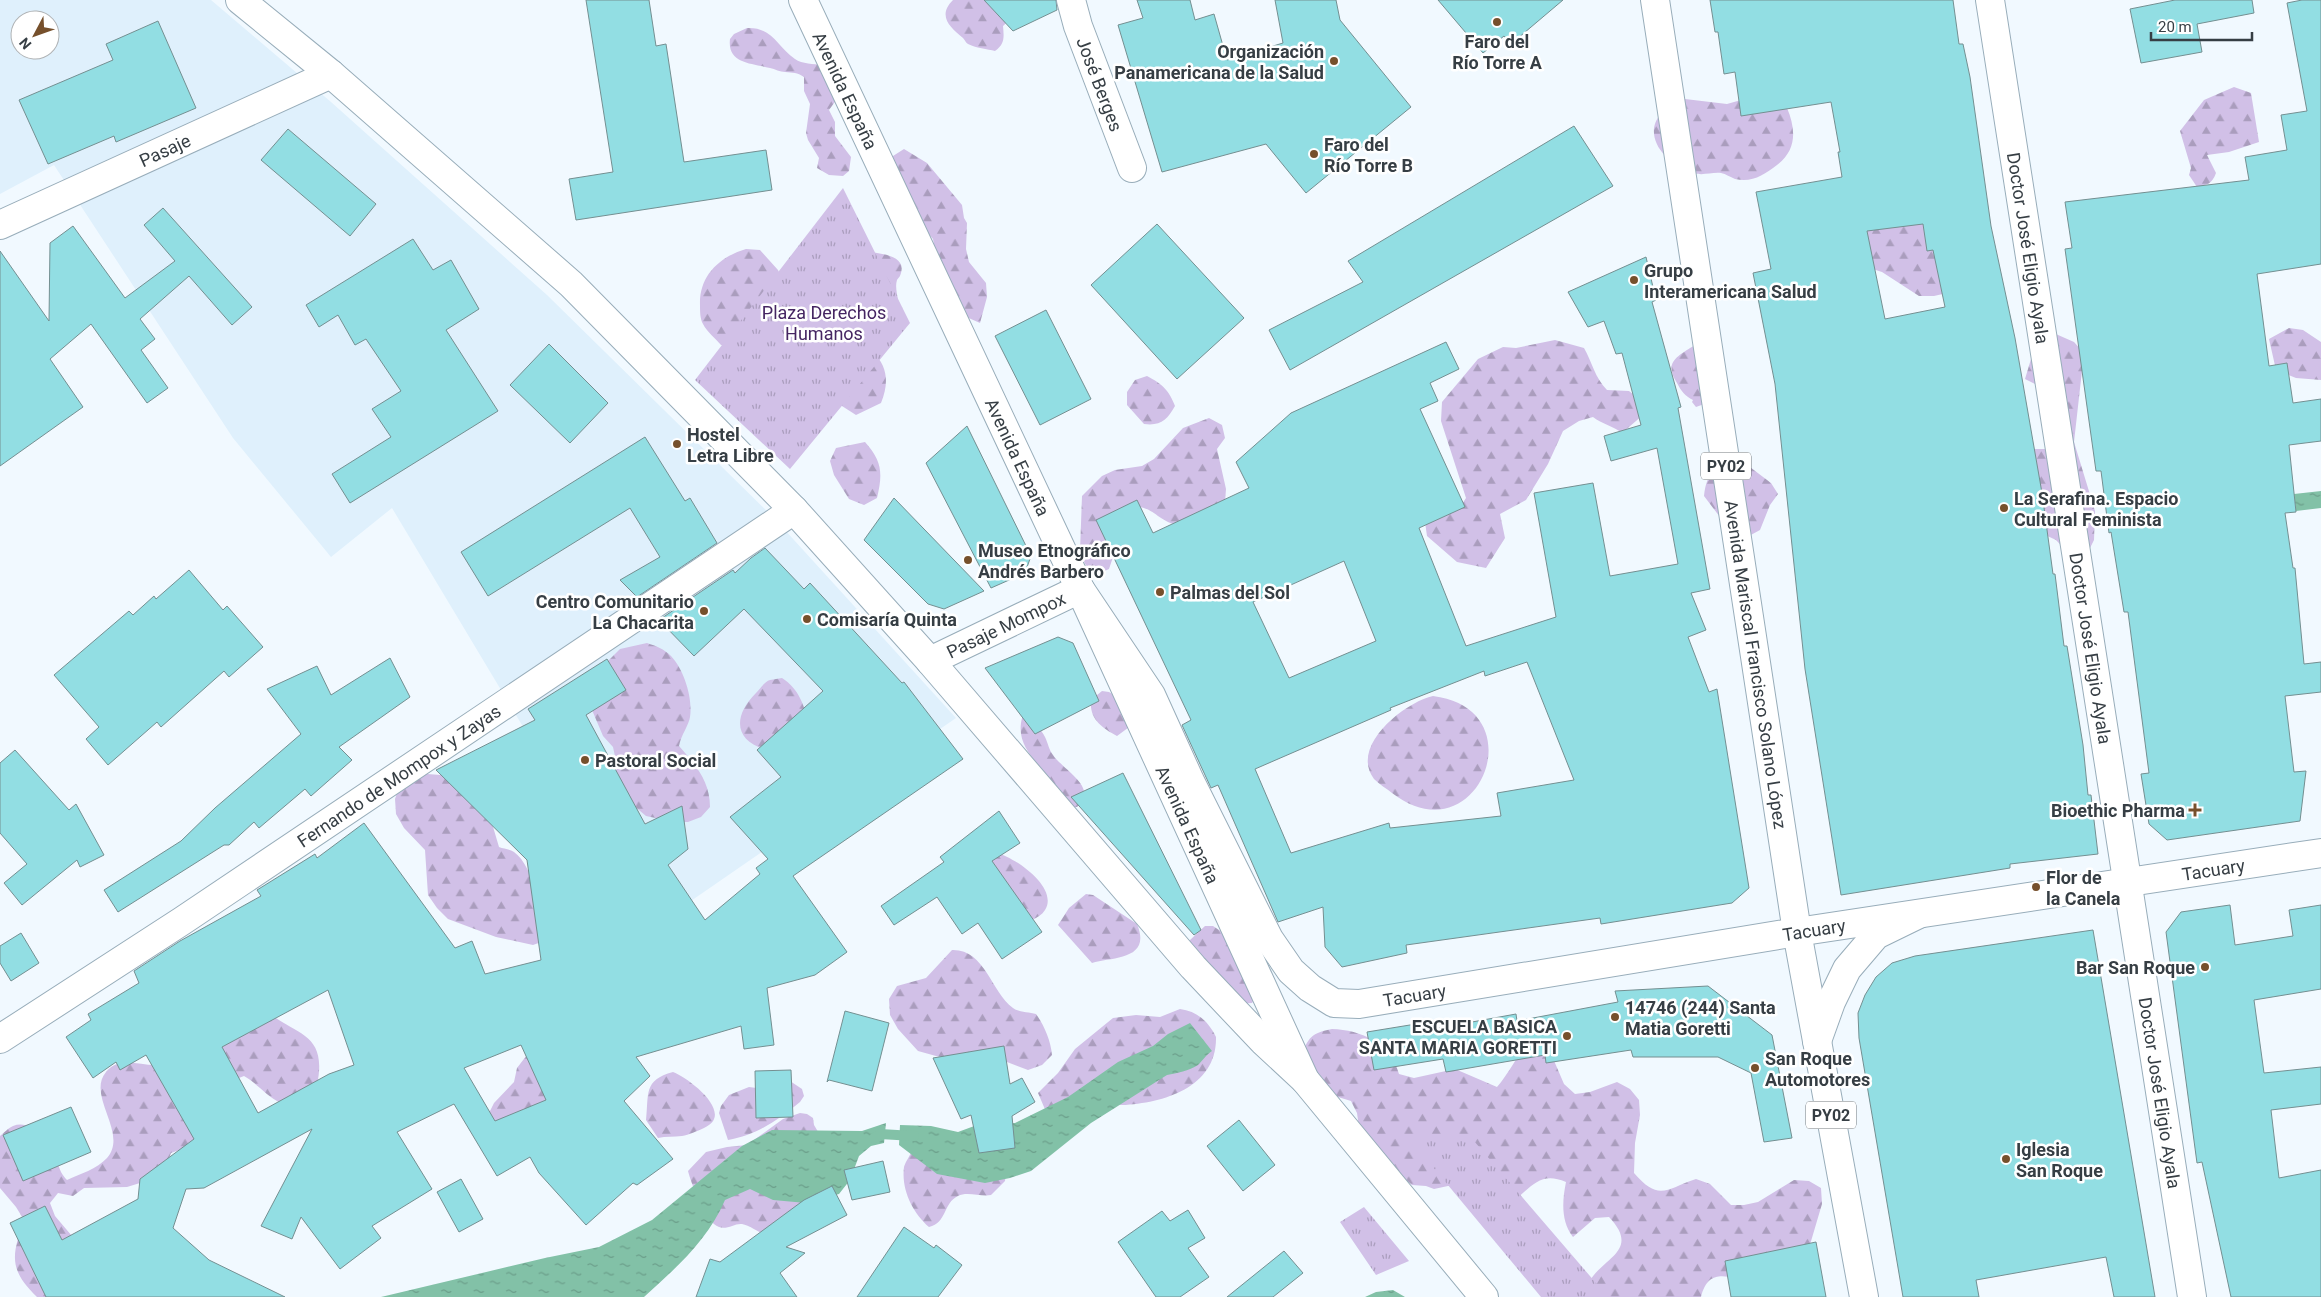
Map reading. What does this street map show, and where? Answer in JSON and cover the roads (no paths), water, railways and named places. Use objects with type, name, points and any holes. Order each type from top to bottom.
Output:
[{"type":"main road","points":[[240,0],[331,74],[572,284],[794,510],[930,661],[1193,967],[1262,1041],[1305,1080],[1484,1297]]},
{"type":"main road","name":"Avenida España","points":[[803,0],[1080,590],[1305,1080]]},
{"type":"main road","name":"José Berges","points":[[1071,0],[1078,26],[1132,168]]},
{"type":"main road","name":"Avenida Mariscal Francisco Solano López","points":[[1655,0],[1797,932],[1864,1297]]},
{"type":"main road","name":"Doctor José Eligio Ayala","points":[[1990,0],[2126,883],[2192,1297]]},
{"type":"main road","name":"Pasaje","points":[[0,225],[331,74]]},
{"type":"main road","name":"Fernando de Mompox y Zayas","points":[[0,1039],[182,921],[794,510]]},
{"type":"main road","name":"Pasaje Mompox","points":[[930,661],[1080,590]]},
{"type":"main road","name":"Tacuary","points":[[1080,590],[1150,695],[1190,782],[1268,939],[1291,971],[1310,988],[1334,1002],[1359,1004],[1797,932],[2321,853]]},
{"type":"main road","points":[[1817,1041],[1830,1002],[1846,969],[1876,935],[1919,914]]},
{"type":"water","points":[[2321,491],[2321,508],[2296,511],[2294,494]]},
{"type":"water","points":[[1190,1023],[1212,1051],[1198,1065],[1167,1075],[1091,1123],[1031,1171],[985,1183],[937,1174],[899,1145],[900,1125],[931,1126],[958,1132],[977,1125],[1015,1123],[1068,1097],[1118,1062],[1153,1046],[1168,1034]]},
{"type":"water","points":[[886,1123],[884,1143],[871,1146],[859,1156],[850,1180],[839,1194],[806,1203],[773,1200],[750,1189],[725,1200],[710,1228],[690,1253],[644,1297],[381,1297],[599,1247],[652,1220],[742,1146],[772,1130],[862,1131]]},
{"type":"water","points":[[1393,1290],[1405,1297],[1365,1297],[1376,1292]]},
{"type":"waterway","points":[[874,1138],[880,1134],[914,1136]]},
{"type":"place","name":"Faro del Río Torre A","points":[[1497,22]]},
{"type":"place","name":"Organización Panamericana de la Salud","points":[[1334,61]]},
{"type":"place","name":"Faro del Río Torre B","points":[[1314,154]]},
{"type":"place","name":"Grupo Interamericana Salud","points":[[1634,280]]},
{"type":"place","name":"Hostel Letra Libre","points":[[677,444]]},
{"type":"place","name":"La Serafina. Espacio Cultural Feminista","points":[[2004,508]]},
{"type":"place","name":"Museo Etnográfico Andrés Barbero","points":[[968,560]]},
{"type":"place","name":"Palmas del Sol","points":[[1160,592]]},
{"type":"place","name":"Centro Comunitario La Chacarita","points":[[704,611]]},
{"type":"place","name":"Comisaría Quinta","points":[[807,619]]},
{"type":"place","name":"Pastoral Social","points":[[585,760]]},
{"type":"place","name":"Bioethic Pharma","points":[[2195,810]]},
{"type":"place","name":"Flor de la Canela","points":[[2036,887]]},
{"type":"place","name":"Bar San Roque","points":[[2205,967]]},
{"type":"place","name":"14746 (244) Santa Matia Goretti","points":[[1615,1017]]},
{"type":"place","name":"ESCUELA BASICA SANTA MARIA GORETTI","points":[[1567,1036]]},
{"type":"place","name":"San Roque Automotores","points":[[1755,1068]]},
{"type":"place","name":"Iglesia San Roque","points":[[2006,1159]]},
{"type":"park label","name":"Plaza Derechos Humanos","points":[[824,322]]}]
